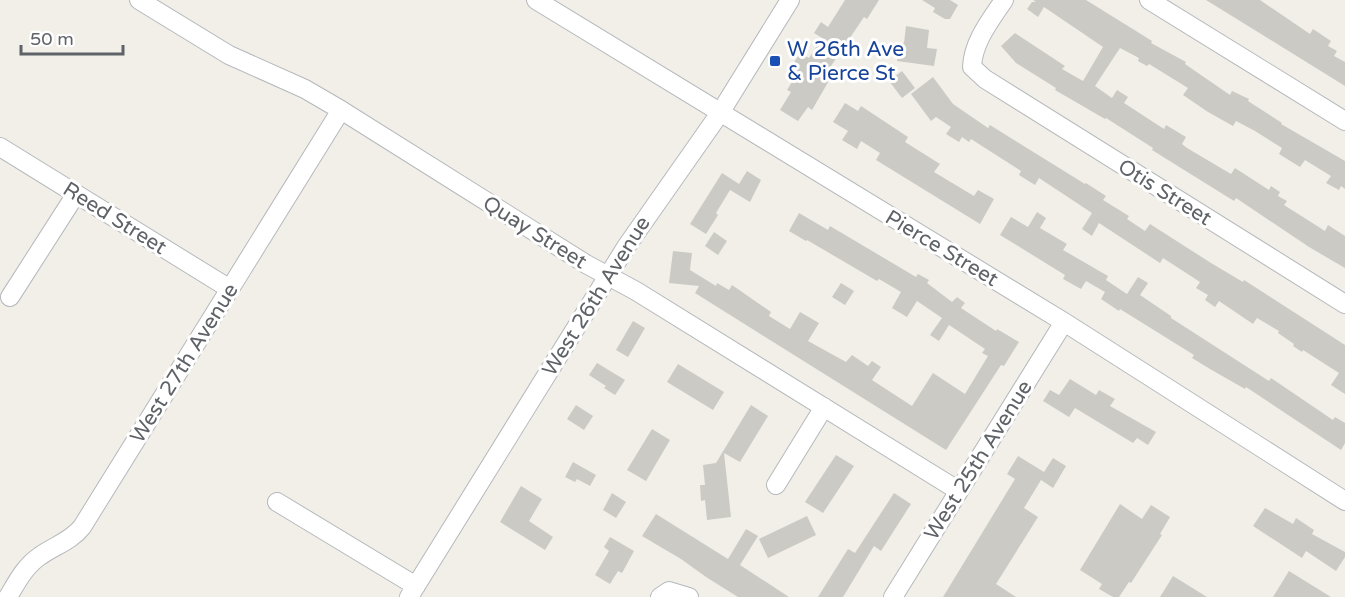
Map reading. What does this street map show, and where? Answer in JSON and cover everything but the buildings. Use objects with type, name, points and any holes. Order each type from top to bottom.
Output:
[{"type":"street","name":"Quay Street","points":[[139,0],[229,55],[305,89],[341,110],[586,264],[636,291],[959,491]]},
{"type":"street","name":"Pierce Street","points":[[536,0],[1064,322],[1345,501]]},
{"type":"street","name":"West 26th Avenue","points":[[412,592],[608,276],[642,223],[720,113],[790,0]]},
{"type":"street","name":"Otis Street","points":[[1004,0],[978,41],[972,54],[972,68],[985,79],[1345,304]]},
{"type":"street","points":[[1149,0],[1345,122]]},
{"type":"street","name":"West 27th Avenue","points":[[8,597],[30,565],[67,541],[82,527],[341,110]]},
{"type":"street","name":"Reed Street","points":[[0,147],[230,289]]},
{"type":"street","points":[[10,297],[76,194]]},
{"type":"street","name":"West 25th Avenue","points":[[892,597],[1064,322]]},
{"type":"street","points":[[776,485],[824,407]]},
{"type":"street","points":[[277,502],[412,592]]},
{"type":"street","points":[[665,594],[690,597]]},
{"type":"place","name":"W 26th Ave & Pierce St","points":[[775,61]]}]
